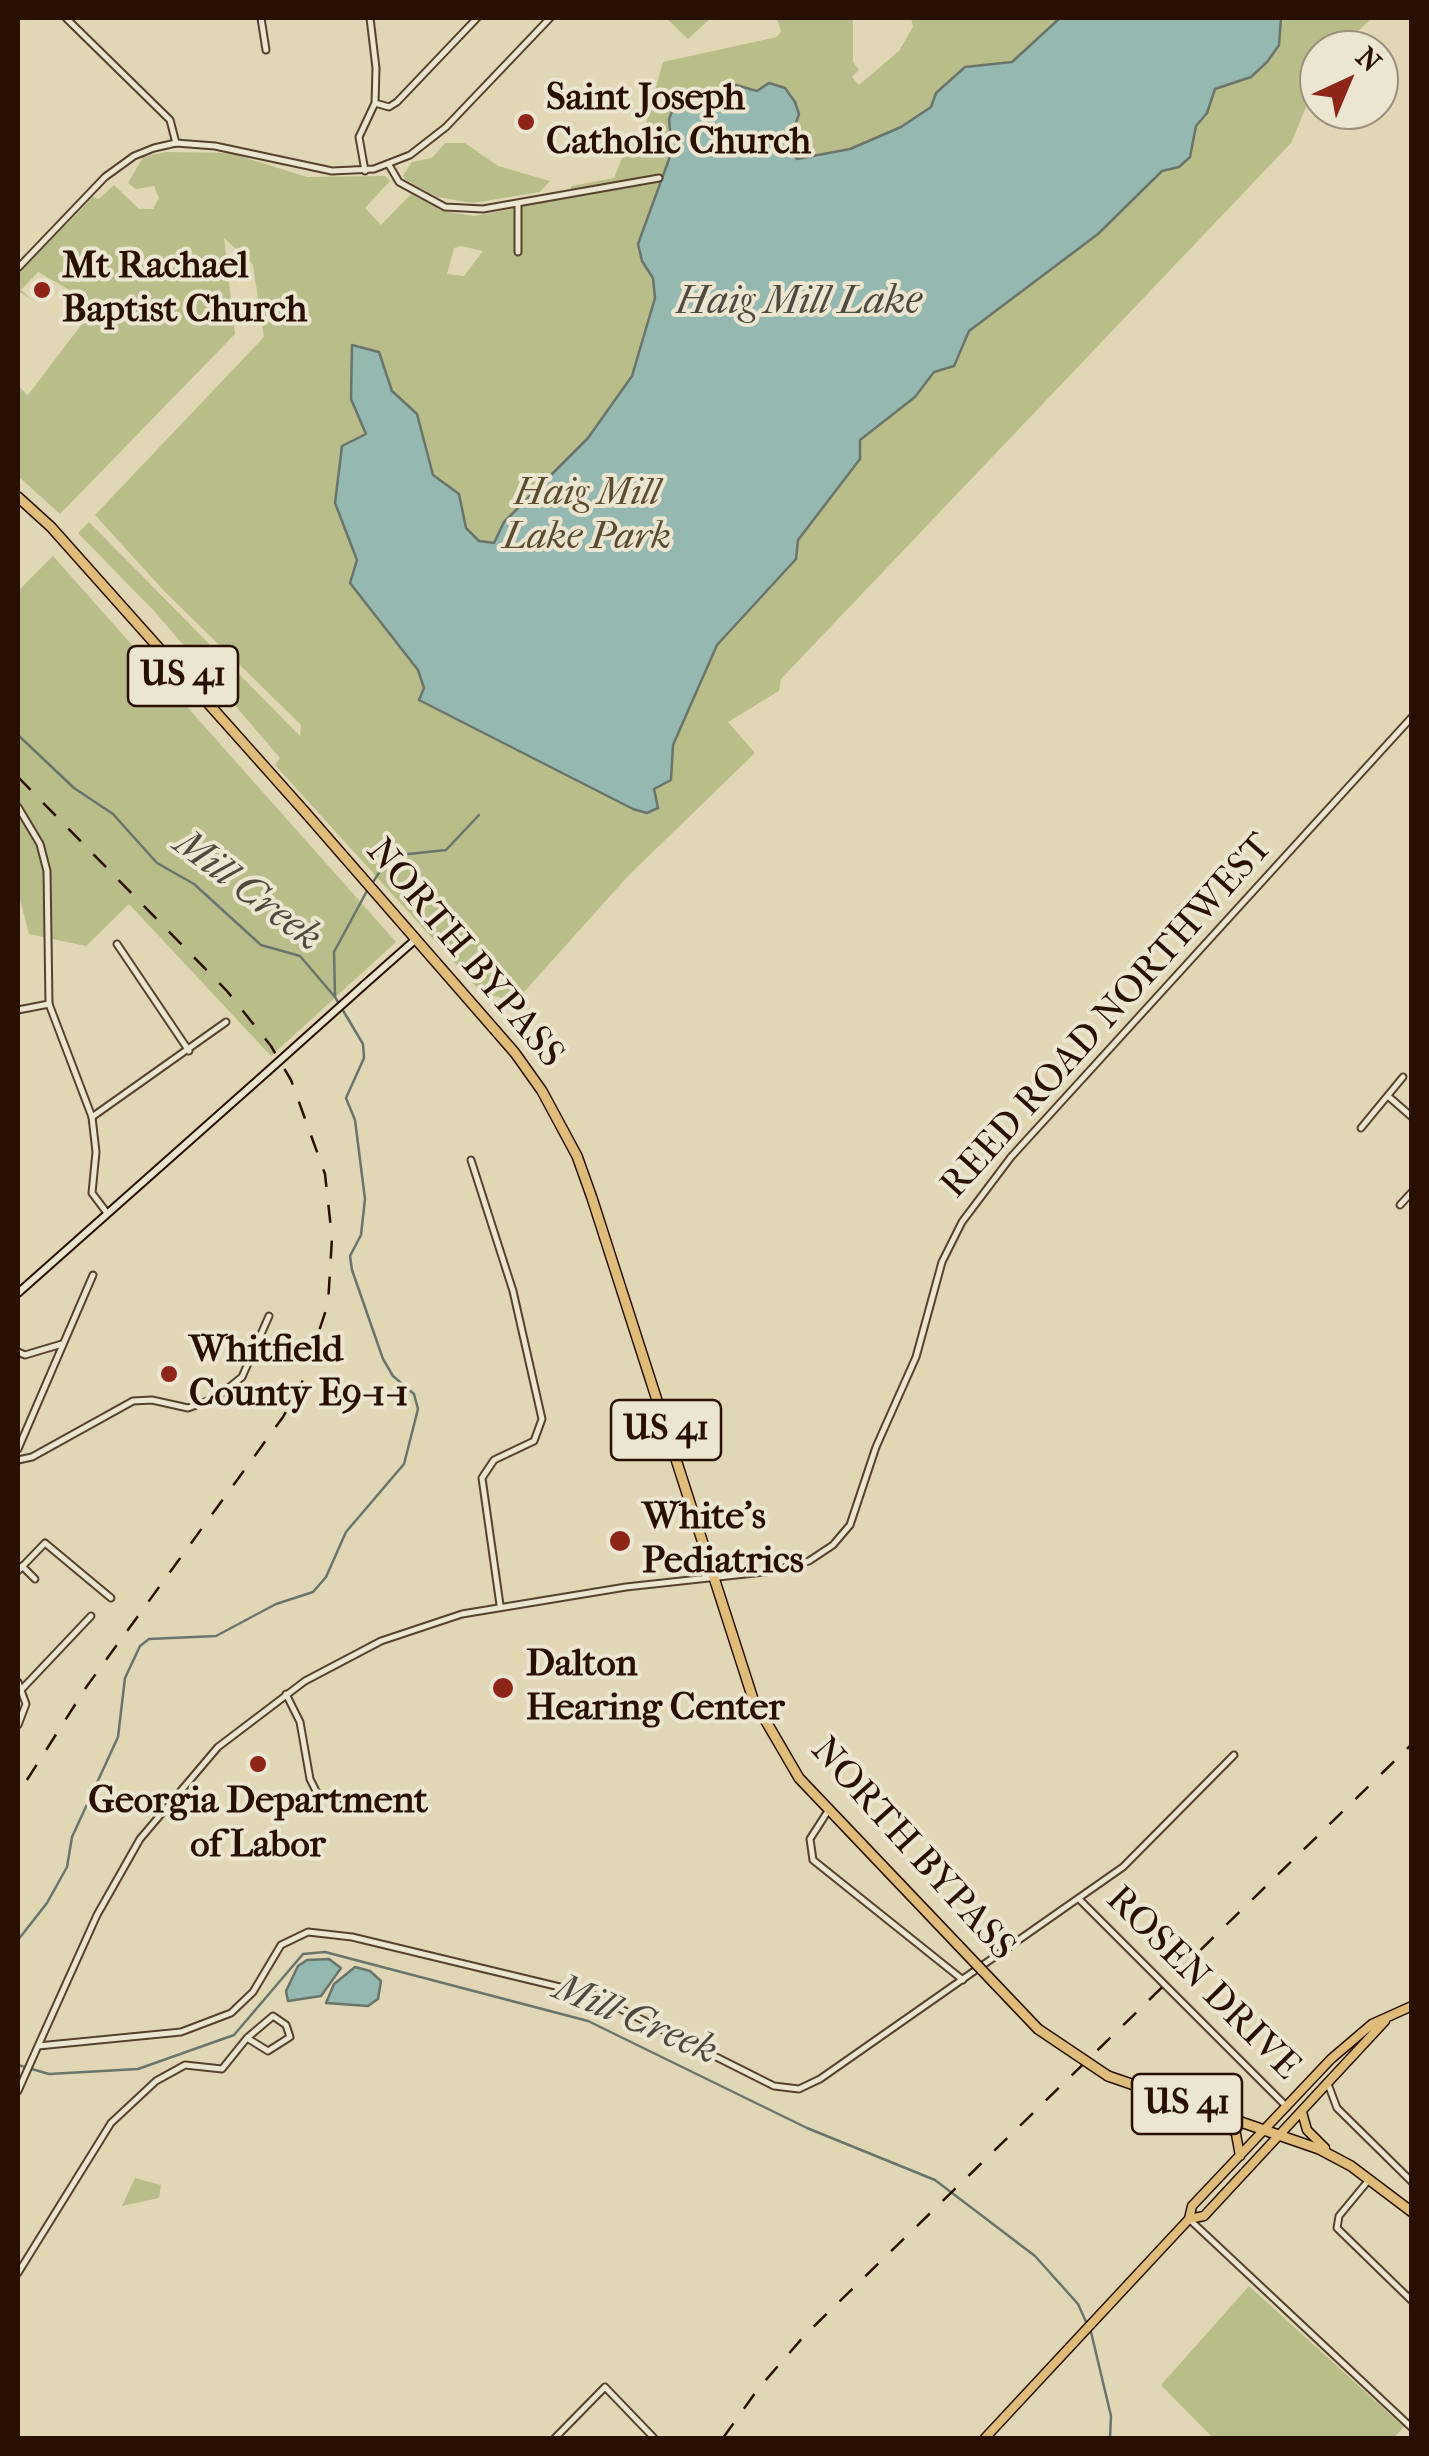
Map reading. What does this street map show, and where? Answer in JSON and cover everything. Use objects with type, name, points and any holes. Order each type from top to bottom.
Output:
[{"type":"highway","name":"NORTH BYPASS","points":[[18,497],[51,527],[516,1054],[577,1156],[753,1700],[781,1750],[828,1811],[1038,2029],[1108,2076],[1268,2128],[1340,2160],[1412,2212]]},
{"type":"main road","points":[[18,1293],[416,940]]},
{"type":"main road","points":[[984,2438],[1189,2219],[1192,2206],[1352,2038],[1412,2006]]},
{"type":"main road","points":[[1189,2219],[1204,2216],[1385,2022]]},
{"type":"main road","points":[[1219,2112],[1236,2134],[1239,2158]]},
{"type":"main road","points":[[1302,2112],[1312,2138],[1340,2160]]},
{"type":"street","points":[[66,18],[170,120],[176,143]]},
{"type":"street","points":[[262,18],[266,50]]},
{"type":"street","points":[[366,170],[358,137],[375,103],[376,68],[370,18]]},
{"type":"street","points":[[375,103],[390,107],[397,102],[477,18]]},
{"type":"street","points":[[18,268],[122,163],[176,143],[231,148],[325,170],[366,170],[389,165],[434,138],[550,18]]},
{"type":"street","points":[[389,165],[399,182],[445,207],[483,209],[596,186],[659,178]]},
{"type":"street","points":[[518,204],[518,252]]},
{"type":"street","name":"REED ROAD NORTHWEST","points":[[18,2091],[97,1915],[140,1839],[218,1747],[286,1694],[381,1641],[500,1605],[798,1564],[838,1541],[850,1525],[876,1447],[911,1370],[942,1262],[962,1222],[1010,1157],[1412,717]]},
{"type":"street","points":[[18,807],[40,844],[47,870],[50,1004],[92,1117],[92,1193],[108,1216]]},
{"type":"street","points":[[118,944],[189,1050]]},
{"type":"street","points":[[18,1010],[50,1004]]},
{"type":"street","points":[[92,1117],[226,1022]]},
{"type":"street","points":[[1361,1128],[1403,1077]]},
{"type":"street","points":[[1389,1097],[1412,1117]]},
{"type":"street","points":[[471,1160],[513,1291],[542,1419],[534,1441],[494,1460],[482,1478],[500,1605]]},
{"type":"street","points":[[1400,1205],[1412,1192]]},
{"type":"street","points":[[18,1449],[93,1275]]},
{"type":"street","points":[[18,1460],[32,1457],[133,1401],[152,1400],[188,1408],[216,1398],[242,1377],[269,1316]]},
{"type":"street","points":[[18,1352],[25,1355],[64,1343]]},
{"type":"street","points":[[35,1579],[20,1569],[45,1544],[111,1598]]},
{"type":"street","points":[[20,1690],[91,1616]]},
{"type":"street","points":[[18,1682],[26,1704],[19,1724]]},
{"type":"street","points":[[286,1694],[300,1722],[310,1779],[317,1793],[390,1798]]},
{"type":"street","points":[[38,2046],[182,2032],[217,2021],[244,2002],[281,1945],[300,1934],[320,1932],[593,1996],[774,2086],[793,2090],[820,2079],[1078,1900],[1146,1848],[1234,1755]]},
{"type":"street","points":[[828,1811],[810,1839],[814,1860],[963,1980]]},
{"type":"street","name":"ROSEN DRIVE","points":[[1078,1900],[1287,2107]]},
{"type":"street","points":[[18,2273],[112,2124],[156,2081],[185,2065],[222,2069],[248,2038],[273,2016],[286,2026],[290,2037],[268,2050],[248,2038]]},
{"type":"street","points":[[1328,2084],[1332,2101],[1344,2116],[1412,2182]]},
{"type":"street","points":[[1369,2179],[1338,2216],[1337,2228],[1412,2301]]},
{"type":"street","points":[[1189,2219],[1412,2428]]},
{"type":"street","points":[[554,2438],[605,2388],[653,2438]]},
{"type":"green space","points":[[666,18],[711,18],[688,39]]},
{"type":"green space","name":"Haig Mill Lake Park","points":[[777,18],[853,18],[853,62],[859,70],[852,77],[859,85],[899,51],[913,27],[911,18],[1372,18],[1359,30],[1299,30],[1299,124],[1291,143],[781,679],[779,691],[728,722],[755,753],[628,876],[515,1002],[481,992],[275,765],[280,758],[155,612],[78,533],[89,522],[300,736],[301,725],[165,592],[95,515],[264,337],[253,265],[224,238],[235,334],[60,514],[18,476],[18,386],[28,395],[82,324],[89,301],[38,272],[21,290],[32,300],[18,291],[18,274],[93,197],[99,199],[114,185],[139,209],[153,209],[159,198],[154,186],[136,189],[128,183],[143,157],[166,152],[230,153],[307,177],[385,176],[390,181],[365,208],[381,225],[411,194],[442,211],[474,216],[512,209],[571,190],[571,186],[614,178],[622,158],[644,130],[663,62],[777,37],[781,31]],"holes":[[[454,248],[483,251],[464,276],[447,274]]]},
{"type":"green space","points":[[445,143],[465,143],[498,166],[550,181],[540,192],[473,203],[437,197],[406,180],[403,176],[412,162],[432,158]]},
{"type":"green space","points":[[53,556],[396,942],[271,1056],[129,904],[86,946],[29,934],[18,892],[18,591]]},
{"type":"green space","points":[[135,2178],[161,2185],[159,2198],[122,2206]]},
{"type":"green space","points":[[1249,2286],[1404,2427],[1394,2438],[1213,2438],[1161,2385]]},
{"type":"water","name":"Haig Mill Lake","points":[[1060,18],[1281,18],[1279,45],[1267,62],[1251,77],[1215,89],[1207,113],[1196,126],[1190,157],[1179,167],[1162,171],[1098,234],[969,331],[954,366],[934,372],[915,397],[860,440],[860,459],[798,540],[796,559],[717,645],[673,745],[671,780],[654,789],[658,808],[647,813],[633,809],[419,700],[424,688],[418,670],[350,583],[357,560],[335,503],[342,446],[366,434],[351,399],[352,345],[379,352],[392,391],[417,414],[433,475],[459,494],[466,528],[479,541],[494,543],[504,522],[588,438],[632,376],[655,298],[653,278],[642,261],[638,244],[672,151],[669,119],[675,104],[685,97],[715,100],[736,85],[757,91],[769,83],[785,88],[795,102],[799,114],[788,145],[797,159],[850,149],[901,127],[931,107],[936,93],[965,67],[1012,62]]},
{"type":"water","points":[[329,1959],[341,1968],[321,1996],[288,2001],[286,1991],[298,1966],[307,1960]]},
{"type":"water","points":[[355,1967],[370,1971],[381,1981],[378,1999],[368,2006],[326,2003],[334,1984]]},
{"type":"waterway","name":"Mill Creek","points":[[18,735],[74,788],[113,814],[157,863],[194,884],[261,945],[300,956],[335,997],[363,1044],[364,1058],[346,1098],[355,1120],[365,1199],[361,1235],[350,1256],[352,1270],[383,1359],[393,1376],[414,1394],[418,1409],[404,1464],[346,1532],[326,1577],[313,1592],[276,1604],[216,1636],[149,1639],[140,1646],[125,1678],[118,1737],[72,1837],[67,1867],[47,1903],[18,1940]]},
{"type":"waterway","points":[[373,882],[390,856],[446,850],[479,815]]},
{"type":"waterway","points":[[335,996],[334,952],[368,889]]},
{"type":"waterway","name":"Mill Creek","points":[[18,2065],[49,2074],[138,2069],[234,2035],[303,1954],[325,1952],[588,2021],[807,2128],[935,2180],[1035,2256],[1078,2304],[1087,2324]]},
{"type":"waterway","name":"Mill Creek","points":[[1091,2332],[1111,2416],[1110,2438]]},
{"type":"railway","points":[[18,777],[227,991],[271,1046],[291,1080],[325,1174],[332,1238],[328,1304],[301,1385],[283,1417],[87,1686],[18,1794]]},
{"type":"railway","points":[[723,2438],[758,2389],[805,2335],[1412,1744]]},
{"type":"place","name":"Saint Joseph Catholic Church","points":[[526,122]]},
{"type":"place","name":"Mt Rachael Baptist Church","points":[[42,290]]},
{"type":"place","name":"Whitfield County E9-1-1","points":[[169,1374]]},
{"type":"place","name":"White's Pediatrics","points":[[620,1541]]},
{"type":"place","name":"Dalton Hearing Center","points":[[503,1688]]},
{"type":"place","name":"Georgia Department of Labor","points":[[258,1764]]}]
